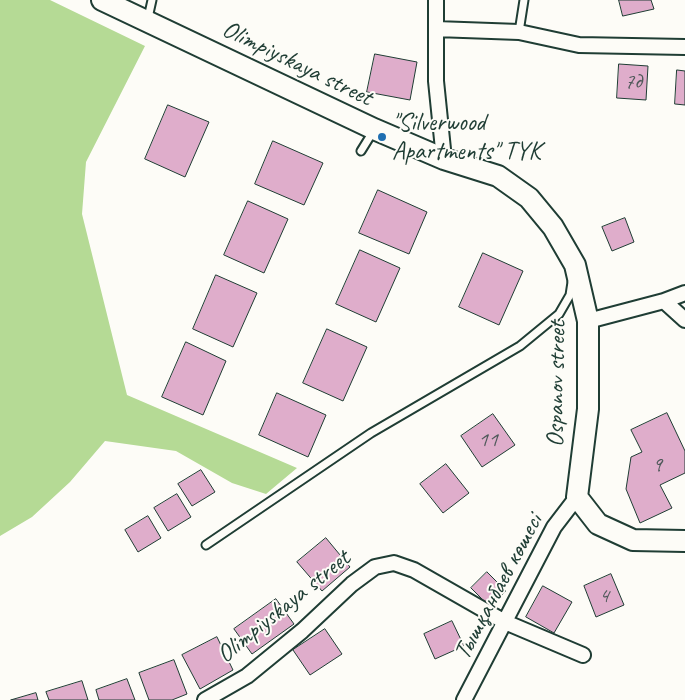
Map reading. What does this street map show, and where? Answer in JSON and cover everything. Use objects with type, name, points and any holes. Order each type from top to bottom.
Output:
[{"type":"street","name":"Olimpiyskaya street","points":[[102,0],[374,130],[444,159]]},
{"type":"street","points":[[436,0],[436,81],[444,159]]},
{"type":"street","points":[[436,29],[519,32],[579,45],[685,47]]},
{"type":"street","name":"Ospanov street","points":[[444,159],[498,176],[529,198],[553,227],[575,265],[588,321],[588,409],[577,497]]},
{"type":"street","points":[[588,321],[664,301],[685,293]]},
{"type":"street","points":[[664,301],[685,320]]},
{"type":"street","points":[[577,497],[598,524],[633,540],[685,541]]},
{"type":"street","name":"Тышқанбаев көшесі","points":[[464,700],[554,527],[577,497]]},
{"type":"street","name":"Olimpiyskaya street","points":[[205,700],[247,676],[302,631],[352,584],[376,567],[394,563],[414,570],[505,622],[583,655]]},
{"type":"lane","points":[[147,21],[152,0]]},
{"type":"lane","points":[[519,32],[524,0]]},
{"type":"lane","points":[[361,151],[374,130]]},
{"type":"lane","points":[[206,545],[371,434],[520,346],[559,314],[570,295],[575,265]]},
{"type":"green space","points":[[0,0],[50,0],[145,46],[86,162],[82,214],[127,395],[297,468],[266,494],[232,483],[176,451],[105,441],[70,482],[32,517],[0,536]]},
{"type":"building","points":[[619,0],[651,0],[654,9],[623,16]]},
{"type":"building","points":[[375,54],[417,62],[410,100],[367,92]]},
{"type":"building","points":[[619,64],[648,66],[646,100],[617,98]]},
{"type":"building","points":[[677,70],[685,71],[685,105],[675,104]]},
{"type":"building","points":[[168,105],[209,122],[185,177],[145,159]]},
{"type":"building","points":[[273,141],[323,163],[304,205],[255,184]]},
{"type":"building","points":[[378,190],[427,212],[409,254],[359,233]]},
{"type":"building","points":[[248,201],[288,219],[264,273],[224,255]]},
{"type":"building","points":[[625,218],[634,242],[612,251],[602,227]]},
{"type":"building","points":[[360,250],[400,268],[376,322],[336,304]]},
{"type":"building","points":[[483,253],[523,271],[499,325],[459,307]]},
{"type":"building","points":[[216,275],[257,293],[233,347],[193,329]]},
{"type":"building","points":[[327,329],[367,347],[343,401],[303,383]]},
{"type":"building","points":[[186,342],[226,361],[203,415],[162,397]]},
{"type":"building","points":[[277,393],[326,415],[308,457],[259,435]]},
{"type":"building","points":[[667,413],[685,451],[685,473],[660,485],[672,508],[640,523],[626,489],[631,457],[642,452],[631,430]]},
{"type":"building","points":[[493,414],[515,445],[482,467],[461,436]]},
{"type":"building","points":[[446,464],[469,493],[443,513],[420,484]]},
{"type":"building","points":[[201,470],[215,492],[192,506],[178,484]]},
{"type":"building","points":[[177,494],[191,517],[168,531],[154,508]]},
{"type":"building","points":[[148,516],[161,538],[138,552],[125,530]]},
{"type":"building","points":[[326,538],[350,567],[322,591],[297,562]]},
{"type":"building","points":[[487,572],[506,591],[490,607],[471,588]]},
{"type":"building","points":[[611,574],[624,605],[596,617],[584,586]]},
{"type":"building","points":[[543,586],[572,602],[554,633],[526,617]]},
{"type":"building","points":[[276,599],[294,624],[252,654],[234,629]]},
{"type":"building","points":[[452,621],[464,646],[435,659],[424,634]]},
{"type":"building","points":[[325,629],[342,654],[310,675],[293,650]]},
{"type":"building","points":[[217,637],[233,670],[200,689],[182,655]]},
{"type":"building","points":[[174,660],[187,694],[172,700],[149,700],[139,673]]},
{"type":"building","points":[[127,679],[135,700],[99,700],[96,690]]},
{"type":"building","points":[[82,681],[88,700],[49,700],[46,692]]},
{"type":"building","points":[[36,693],[38,700],[11,700]]},
{"type":"place","name":"\"Silverwood Apartments\" ТҮК","points":[[382,137]]}]
